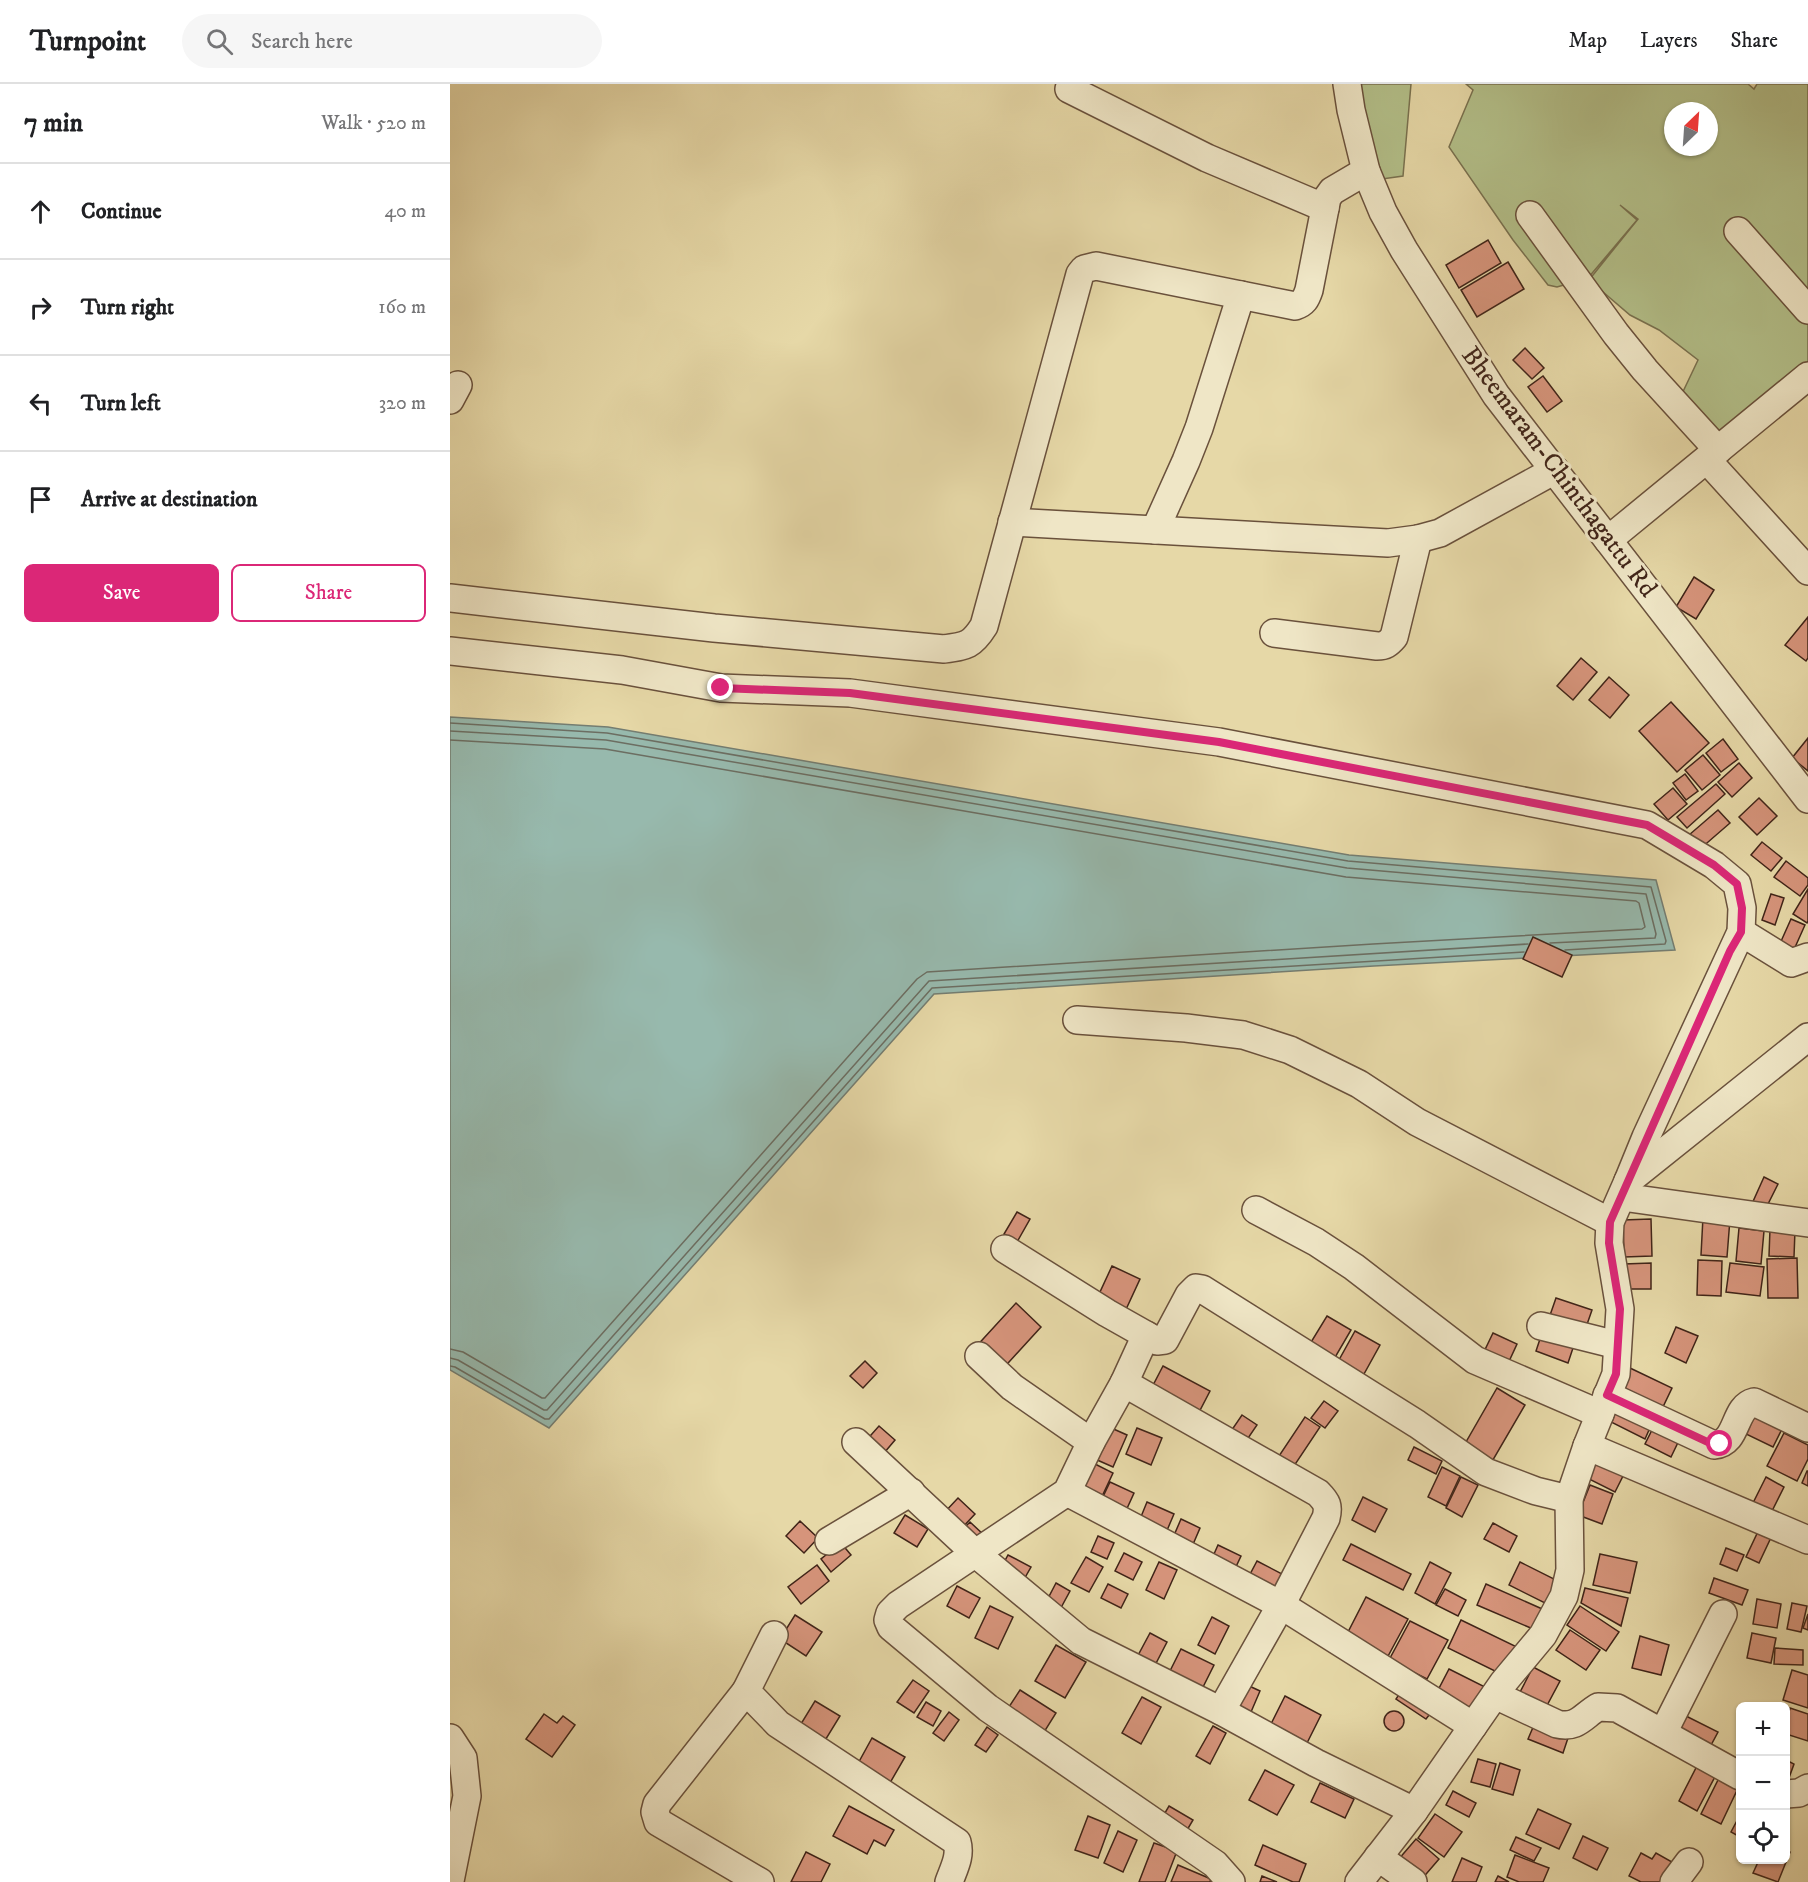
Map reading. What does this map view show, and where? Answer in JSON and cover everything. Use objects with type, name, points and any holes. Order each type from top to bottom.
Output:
[{"type":"street","name":"Bheemaram-Chinthagattu Rd","points":[[1347,84],[1366,171],[1383,212],[1404,250],[1496,395],[1808,800]]},
{"type":"street","points":[[1068,89],[1207,158],[1325,208]]},
{"type":"street","points":[[450,598],[714,628],[944,649],[965,647],[975,640],[984,626],[1080,274],[1084,269],[1096,266],[1295,306],[1302,304],[1309,290],[1327,198],[1332,191],[1366,171]]},
{"type":"street","points":[[1530,215],[1616,334],[1712,455],[1808,570]]},
{"type":"street","points":[[1738,231],[1808,310]]},
{"type":"street","points":[[1155,530],[1199,428],[1241,296]]},
{"type":"street","points":[[1608,540],[1808,376]]},
{"type":"street","points":[[1012,522],[1388,543],[1419,539],[1440,533],[1554,470]]},
{"type":"street","points":[[1274,633],[1377,646],[1389,643],[1394,638],[1419,539]]},
{"type":"street","points":[[450,651],[622,670],[721,688],[850,693],[1219,742],[1647,825],[1714,865],[1737,884],[1742,908],[1741,932],[1655,1116],[1610,1222],[1609,1243],[1620,1309],[1616,1374],[1587,1446],[1569,1499],[1570,1570],[1564,1596],[1543,1635],[1495,1695],[1414,1811],[1359,1882]]},
{"type":"street","points":[[1741,932],[1791,963],[1808,957]]},
{"type":"street","points":[[1077,1020],[1186,1028],[1243,1035],[1290,1050],[1359,1083],[1417,1122],[1610,1222]]},
{"type":"street","points":[[1625,1189],[1808,1037]]},
{"type":"street","points":[[1625,1189],[1808,1223]]},
{"type":"street","points":[[1256,1210],[1316,1242],[1354,1267],[1475,1359],[1714,1445],[1729,1438],[1743,1409],[1749,1403],[1754,1402],[1808,1428]]},
{"type":"street","points":[[1005,1249],[1107,1313],[1157,1341],[1165,1340],[1189,1295],[1196,1288],[1202,1289],[1417,1424],[1486,1472],[1536,1491],[1569,1499]]},
{"type":"street","points":[[1541,1326],[1617,1345]]},
{"type":"street","points":[[1146,1335],[1124,1383],[1091,1442],[1067,1492],[898,1605],[890,1613],[888,1620],[891,1627],[988,1708],[1215,1864],[1232,1882]]},
{"type":"street","points":[[979,1356],[1012,1387],[1091,1442]]},
{"type":"street","points":[[1124,1383],[1318,1493],[1329,1506],[1326,1518],[1281,1605],[1221,1712]]},
{"type":"street","points":[[856,1442],[975,1553],[1081,1641],[1316,1763],[1414,1811]]},
{"type":"street","points":[[1587,1446],[1808,1540]]},
{"type":"street","points":[[830,1541],[911,1492]]},
{"type":"street","points":[[1067,1492],[1281,1605],[1473,1726]]},
{"type":"street","points":[[1663,1733],[1723,1614]]},
{"type":"street","points":[[760,1882],[658,1822],[655,1812],[657,1804],[746,1691],[774,1635]]},
{"type":"street","points":[[746,1691],[778,1724],[957,1842],[958,1858],[949,1882]]},
{"type":"street","points":[[1495,1695],[1557,1724],[1567,1726],[1582,1719],[1598,1707],[1617,1708],[1736,1774]]},
{"type":"street","points":[[450,1738],[463,1758],[467,1796],[450,1881]]},
{"type":"street","points":[[1790,1794],[1799,1793],[1808,1788]]},
{"type":"street","points":[[1378,1857],[1413,1882]]},
{"type":"green space","points":[[1353,84],[1411,84],[1403,176],[1375,180]]},
{"type":"green space","points":[[1466,84],[1748,84],[1754,89],[1757,84],[1808,84],[1808,368],[1713,444],[1680,398],[1698,360],[1659,330],[1630,315],[1589,280],[1638,219],[1620,205],[1637,220],[1588,278],[1557,287],[1548,285],[1513,240],[1449,147],[1473,90]]},
{"type":"water","points":[[450,717],[608,727],[1349,855],[1656,880],[1675,950],[1374,966],[934,994],[549,1428],[450,1370]]},
{"type":"building","points":[[1488,240],[1501,263],[1459,288],[1446,265]]},
{"type":"building","points":[[1508,262],[1524,289],[1477,317],[1461,290]]},
{"type":"building","points":[[1525,348],[1544,368],[1532,379],[1513,360]]},
{"type":"building","points":[[1543,376],[1562,401],[1547,412],[1528,387]]},
{"type":"building","points":[[1694,577],[1714,590],[1696,619],[1676,607]]},
{"type":"building","points":[[1808,617],[1808,658],[1806,661],[1785,645]]},
{"type":"building","points":[[1581,658],[1597,672],[1573,700],[1557,686]]},
{"type":"building","points":[[1609,677],[1629,695],[1610,718],[1589,700]]},
{"type":"building","points":[[1671,702],[1709,743],[1677,772],[1639,731]]},
{"type":"building","points":[[1808,738],[1808,771],[1792,758]]},
{"type":"building","points":[[1723,739],[1738,759],[1721,772],[1706,753]]},
{"type":"building","points":[[1703,755],[1720,775],[1702,790],[1685,770]]},
{"type":"building","points":[[1739,763],[1752,778],[1732,797],[1718,782]]},
{"type":"building","points":[[1685,774],[1698,791],[1686,800],[1673,783]]},
{"type":"building","points":[[1716,784],[1725,794],[1687,828],[1677,817]]},
{"type":"building","points":[[1673,788],[1687,804],[1668,820],[1654,804]]},
{"type":"building","points":[[1759,798],[1777,816],[1757,835],[1739,817]]},
{"type":"building","points":[[1718,810],[1730,823],[1700,849],[1689,835]]},
{"type":"building","points":[[1762,842],[1782,858],[1771,871],[1751,855]]},
{"type":"building","points":[[1786,861],[1808,878],[1808,885],[1800,896],[1774,877]]},
{"type":"building","points":[[1808,889],[1808,921],[1807,923],[1793,914]]},
{"type":"building","points":[[1771,894],[1784,898],[1775,925],[1762,920]]},
{"type":"building","points":[[1791,919],[1805,925],[1792,954],[1778,948]]},
{"type":"building","points":[[1533,937],[1572,955],[1562,977],[1523,959]]},
{"type":"building","points":[[1764,1177],[1778,1184],[1764,1212],[1751,1206]]},
{"type":"building","points":[[1017,1212],[1030,1219],[1017,1242],[1004,1234]]},
{"type":"building","points":[[1703,1217],[1730,1219],[1727,1257],[1701,1255]]},
{"type":"building","points":[[1651,1219],[1652,1256],[1624,1257],[1623,1220]]},
{"type":"building","points":[[1739,1228],[1764,1231],[1761,1264],[1736,1261]]},
{"type":"building","points":[[1770,1229],[1795,1230],[1794,1257],[1769,1256]]},
{"type":"building","points":[[1797,1258],[1798,1298],[1768,1298],[1767,1259]]},
{"type":"building","points":[[1698,1260],[1722,1261],[1721,1296],[1697,1295]]},
{"type":"building","points":[[1651,1263],[1651,1289],[1625,1289],[1624,1264]]},
{"type":"building","points":[[1730,1263],[1764,1267],[1760,1296],[1726,1292]]},
{"type":"building","points":[[1112,1266],[1140,1279],[1122,1318],[1094,1305]]},
{"type":"building","points":[[1556,1298],[1592,1310],[1584,1333],[1548,1321]]},
{"type":"building","points":[[1016,1303],[1041,1327],[999,1373],[973,1350]]},
{"type":"building","points":[[1327,1316],[1351,1330],[1330,1366],[1305,1352]]},
{"type":"building","points":[[1676,1327],[1698,1336],[1686,1363],[1665,1353]]},
{"type":"building","points":[[1355,1331],[1380,1345],[1359,1383],[1334,1369]]},
{"type":"building","points":[[1493,1333],[1517,1344],[1505,1370],[1481,1358]]},
{"type":"building","points":[[1541,1336],[1573,1348],[1568,1363],[1536,1351]]},
{"type":"building","points":[[865,1361],[877,1373],[863,1388],[850,1376]]},
{"type":"building","points":[[1163,1366],[1210,1391],[1196,1418],[1149,1393]]},
{"type":"building","points":[[1630,1368],[1672,1388],[1661,1411],[1619,1390]]},
{"type":"building","points":[[1497,1388],[1525,1405],[1490,1465],[1462,1449]]},
{"type":"building","points":[[1324,1401],[1338,1411],[1325,1428],[1311,1418]]},
{"type":"building","points":[[1619,1405],[1653,1421],[1645,1439],[1611,1422]]},
{"type":"building","points":[[1758,1410],[1785,1423],[1773,1447],[1746,1434]]},
{"type":"building","points":[[1242,1415],[1257,1425],[1242,1447],[1227,1437]]},
{"type":"building","points":[[1305,1417],[1320,1427],[1292,1469],[1277,1459]]},
{"type":"building","points":[[1657,1420],[1683,1432],[1671,1457],[1645,1444]]},
{"type":"building","points":[[879,1426],[895,1440],[879,1459],[863,1444]]},
{"type":"building","points":[[1109,1427],[1127,1435],[1113,1467],[1095,1459]]},
{"type":"building","points":[[1137,1428],[1162,1438],[1151,1465],[1126,1454]]},
{"type":"building","points":[[1784,1433],[1808,1445],[1808,1459],[1797,1481],[1767,1466]]},
{"type":"building","points":[[1414,1447],[1442,1461],[1436,1474],[1408,1460]]},
{"type":"building","points":[[1595,1455],[1626,1470],[1615,1492],[1585,1477]]},
{"type":"building","points":[[1095,1464],[1113,1473],[1097,1507],[1078,1497]]},
{"type":"building","points":[[1442,1467],[1460,1476],[1446,1506],[1428,1497]]},
{"type":"building","points":[[1808,1471],[1808,1486],[1802,1483]]},
{"type":"building","points":[[1461,1477],[1478,1485],[1462,1517],[1446,1508]]},
{"type":"building","points":[[1766,1477],[1784,1487],[1770,1515],[1752,1505]]},
{"type":"building","points":[[1110,1482],[1134,1493],[1124,1515],[1100,1503]]},
{"type":"building","points":[[1590,1485],[1613,1494],[1602,1524],[1578,1515]]},
{"type":"building","points":[[1363,1497],[1387,1509],[1375,1532],[1352,1520]]},
{"type":"building","points":[[958,1498],[975,1514],[960,1530],[943,1514]]},
{"type":"building","points":[[1147,1502],[1174,1514],[1165,1535],[1138,1524]]},
{"type":"building","points":[[905,1515],[928,1529],[917,1547],[894,1533]]},
{"type":"building","points":[[1181,1519],[1200,1528],[1191,1549],[1172,1540]]},
{"type":"building","points":[[800,1521],[818,1538],[804,1553],[786,1536]]},
{"type":"building","points":[[970,1522],[985,1536],[975,1546],[960,1532]]},
{"type":"building","points":[[1493,1523],[1517,1536],[1509,1552],[1484,1539]]},
{"type":"building","points":[[1762,1523],[1775,1529],[1759,1563],[1746,1557]]},
{"type":"building","points":[[1098,1536],[1114,1543],[1107,1559],[1091,1552]]},
{"type":"building","points":[[841,1543],[851,1555],[831,1572],[821,1559]]},
{"type":"building","points":[[1351,1544],[1411,1574],[1403,1590],[1343,1560]]},
{"type":"building","points":[[1218,1545],[1241,1556],[1233,1573],[1210,1563]]},
{"type":"building","points":[[1726,1548],[1744,1555],[1737,1571],[1720,1564]]},
{"type":"building","points":[[1124,1553],[1142,1562],[1133,1580],[1115,1571]]},
{"type":"building","points":[[1600,1554],[1637,1562],[1630,1593],[1593,1585]]},
{"type":"building","points":[[1008,1555],[1031,1567],[1023,1581],[1001,1568]]},
{"type":"building","points":[[1086,1557],[1103,1567],[1089,1592],[1071,1583]]},
{"type":"building","points":[[1257,1561],[1284,1575],[1274,1595],[1247,1580]]},
{"type":"building","points":[[1159,1562],[1177,1570],[1164,1599],[1146,1590]]},
{"type":"building","points":[[1430,1562],[1451,1573],[1435,1604],[1415,1593]]},
{"type":"building","points":[[1520,1562],[1566,1585],[1555,1608],[1509,1585]]},
{"type":"building","points":[[817,1565],[829,1581],[801,1604],[788,1587]]},
{"type":"building","points":[[1714,1578],[1748,1590],[1742,1605],[1709,1593]]},
{"type":"building","points":[[1056,1583],[1070,1591],[1057,1615],[1043,1608]]},
{"type":"building","points":[[1108,1584],[1128,1594],[1121,1608],[1101,1598]]},
{"type":"building","points":[[1486,1584],[1549,1612],[1540,1632],[1477,1605]]},
{"type":"building","points":[[957,1586],[980,1598],[969,1618],[947,1606]]},
{"type":"building","points":[[1585,1588],[1628,1598],[1621,1626],[1581,1603]]},
{"type":"building","points":[[1445,1589],[1466,1600],[1458,1616],[1436,1605]]},
{"type":"building","points":[[1366,1597],[1408,1619],[1387,1658],[1346,1636]]},
{"type":"building","points":[[1757,1599],[1781,1604],[1777,1628],[1753,1624]]},
{"type":"building","points":[[1792,1603],[1807,1606],[1801,1632],[1787,1629]]},
{"type":"building","points":[[990,1606],[1013,1617],[998,1649],[975,1638]]},
{"type":"building","points":[[1580,1606],[1619,1632],[1606,1651],[1567,1625]]},
{"type":"building","points":[[1808,1614],[1808,1630],[1803,1628]]},
{"type":"building","points":[[795,1615],[822,1632],[806,1656],[780,1639]]},
{"type":"building","points":[[1212,1617],[1229,1626],[1215,1654],[1198,1645]]},
{"type":"building","points":[[1461,1620],[1519,1648],[1505,1676],[1448,1648]]},
{"type":"building","points":[[1410,1621],[1448,1640],[1427,1679],[1389,1660]]},
{"type":"building","points":[[1570,1630],[1600,1650],[1586,1670],[1556,1650]]},
{"type":"building","points":[[1150,1633],[1167,1642],[1152,1671],[1135,1661]]},
{"type":"building","points":[[1752,1633],[1776,1638],[1771,1663],[1747,1658]]},
{"type":"building","points":[[1640,1636],[1669,1645],[1661,1675],[1632,1668]]},
{"type":"building","points":[[1056,1645],[1086,1662],[1065,1698],[1035,1681]]},
{"type":"building","points":[[1775,1648],[1803,1650],[1803,1665],[1774,1664]]},
{"type":"building","points":[[1181,1649],[1214,1665],[1200,1693],[1167,1677]]},
{"type":"building","points":[[1533,1667],[1560,1681],[1544,1711],[1517,1698]]},
{"type":"building","points":[[1449,1669],[1491,1690],[1477,1718],[1435,1696]]},
{"type":"building","points":[[1792,1670],[1808,1675],[1808,1708],[1783,1700]]},
{"type":"building","points":[[913,1680],[929,1691],[914,1713],[897,1702]]},
{"type":"building","points":[[1406,1684],[1437,1705],[1426,1719],[1396,1699]]},
{"type":"building","points":[[1247,1685],[1260,1691],[1248,1719],[1235,1713]]},
{"type":"building","points":[[1020,1690],[1056,1713],[1041,1737],[1005,1713]]},
{"type":"building","points":[[1285,1696],[1321,1715],[1307,1743],[1271,1724]]},
{"type":"building","points":[[1142,1697],[1161,1707],[1141,1744],[1122,1733]]},
{"type":"building","points":[[815,1701],[840,1716],[821,1747],[796,1732]]},
{"type":"building","points":[[926,1702],[941,1711],[933,1726],[917,1717]]},
{"type":"building","points":[[1790,1708],[1808,1714],[1808,1741],[1790,1735]]},
{"type":"building","points":[[1394,1711],[1401,1714],[1404,1721],[1401,1728],[1394,1731],[1387,1728],[1384,1721],[1387,1714]]},
{"type":"building","points":[[949,1712],[959,1720],[944,1741],[933,1733]]},
{"type":"building","points":[[544,1714],[557,1723],[563,1716],[575,1725],[552,1757],[526,1739]]},
{"type":"building","points":[[1684,1715],[1718,1732],[1710,1747],[1676,1730]]},
{"type":"building","points":[[1534,1725],[1568,1738],[1563,1753],[1528,1739]]},
{"type":"building","points":[[1213,1726],[1226,1733],[1210,1764],[1196,1756]]},
{"type":"building","points":[[987,1727],[998,1735],[986,1752],[975,1745]]},
{"type":"building","points":[[872,1738],[905,1757],[887,1788],[855,1769]]},
{"type":"building","points":[[1478,1759],[1496,1764],[1490,1787],[1471,1782]]},
{"type":"building","points":[[1699,1762],[1718,1771],[1697,1811],[1679,1801]]},
{"type":"building","points":[[1790,1762],[1794,1764],[1790,1775]]},
{"type":"building","points":[[1500,1763],[1520,1770],[1513,1795],[1492,1789]]},
{"type":"building","points":[[1265,1770],[1294,1785],[1277,1815],[1249,1800]]},
{"type":"building","points":[[1721,1774],[1736,1782],[1736,1792],[1721,1824],[1701,1814]]},
{"type":"building","points":[[1320,1783],[1354,1799],[1345,1818],[1311,1802]]},
{"type":"building","points":[[1453,1791],[1476,1803],[1469,1817],[1446,1805]]},
{"type":"building","points":[[849,1806],[894,1830],[885,1846],[874,1840],[867,1854],[833,1836]]},
{"type":"building","points":[[1169,1806],[1193,1820],[1183,1837],[1159,1823]]},
{"type":"building","points":[[1538,1809],[1571,1824],[1559,1849],[1526,1834]]},
{"type":"building","points":[[1435,1814],[1462,1832],[1444,1857],[1418,1838]]},
{"type":"building","points":[[1088,1816],[1110,1825],[1098,1858],[1075,1850]]},
{"type":"building","points":[[1736,1823],[1736,1835],[1731,1832]]},
{"type":"building","points":[[1118,1831],[1137,1840],[1123,1872],[1104,1863]]},
{"type":"building","points":[[1583,1836],[1608,1848],[1597,1870],[1573,1858]]},
{"type":"building","points":[[1516,1837],[1541,1848],[1534,1861],[1510,1850]]},
{"type":"building","points":[[1416,1839],[1439,1859],[1421,1880],[1398,1860]]},
{"type":"building","points":[[1154,1843],[1177,1851],[1165,1882],[1139,1882]]},
{"type":"building","points":[[1263,1845],[1306,1864],[1299,1882],[1293,1882],[1255,1865]]},
{"type":"building","points":[[806,1852],[830,1864],[821,1882],[791,1882]]},
{"type":"building","points":[[1641,1853],[1652,1859],[1656,1853],[1672,1862],[1662,1882],[1641,1882],[1629,1876]]},
{"type":"building","points":[[1515,1855],[1549,1868],[1543,1882],[1519,1882],[1507,1877]]},
{"type":"building","points":[[1462,1858],[1482,1867],[1476,1882],[1452,1882]]},
{"type":"building","points":[[1757,1864],[1785,1864],[1778,1882],[1753,1873]]},
{"type":"building","points":[[1178,1865],[1211,1879],[1210,1882],[1171,1882]]},
{"type":"building","points":[[1262,1876],[1277,1882],[1260,1882]]},
{"type":"building","points":[[1498,1876],[1509,1882],[1495,1882]]},
{"type":"route","points":[[721,688],[850,693],[1219,742],[1647,825],[1714,865],[1737,884],[1742,908],[1741,932],[1730,951],[1610,1222],[1609,1243],[1620,1309],[1616,1374],[1607,1395],[1714,1445],[1720,1444]]}]
